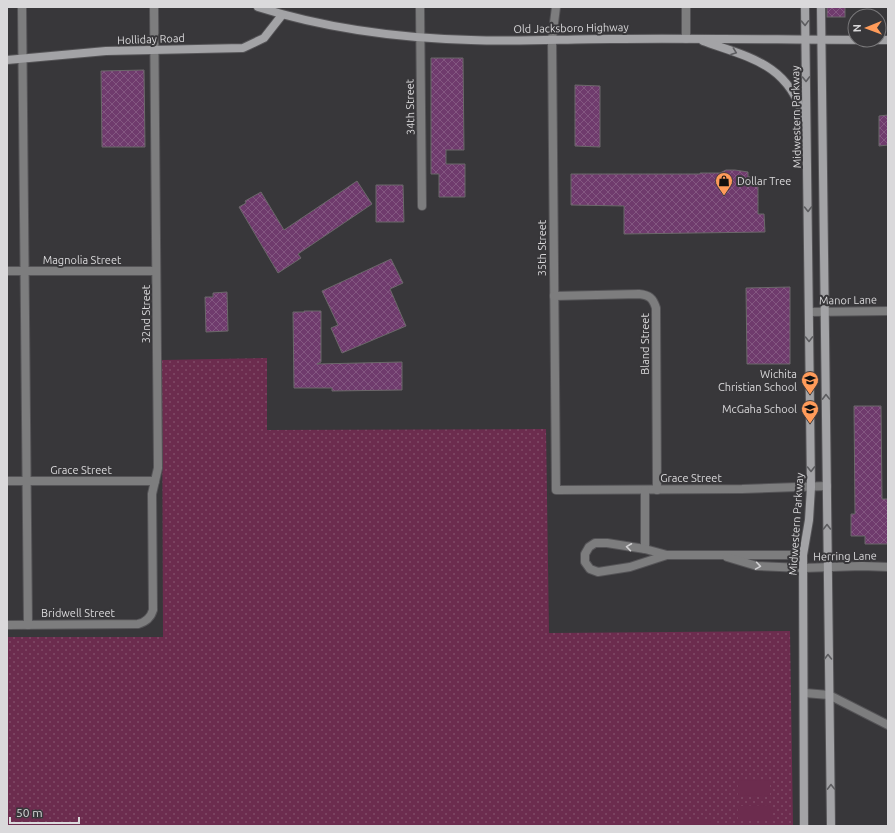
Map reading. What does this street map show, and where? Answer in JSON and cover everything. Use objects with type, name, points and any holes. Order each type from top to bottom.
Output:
[{"type":"main road","name":"Old Jacksboro Highway","points":[[258,7],[283,11],[349,29],[420,38],[472,40],[686,38],[888,40]]},
{"type":"main road","name":"Midwestern Parkway","points":[[804,826],[805,692],[803,555],[809,520],[811,487],[805,7]]},
{"type":"main road","points":[[821,7],[828,694],[831,826]]},
{"type":"main road","name":"Holliday Road","points":[[7,60],[106,52],[243,48],[264,38],[283,11]]},
{"type":"main road","points":[[697,39],[764,63],[785,80],[799,102],[807,127]]},
{"type":"street","points":[[22,7],[28,625]]},
{"type":"street","name":"32nd Street","points":[[148,619],[152,615],[153,610],[152,505],[158,468],[154,7]]},
{"type":"street","name":"34th Street","points":[[420,7],[422,206]]},
{"type":"street","name":"35th Street","points":[[556,7],[552,39],[556,490]]},
{"type":"street","points":[[686,7],[686,38]]},
{"type":"street","name":"Magnolia Street","points":[[7,271],[156,271]]},
{"type":"street","name":"Bland Street","points":[[554,296],[639,294],[649,295],[654,302],[656,308],[657,490]]},
{"type":"street","name":"Manor Lane","points":[[809,312],[888,311]]},
{"type":"street","name":"Grace Street","points":[[7,482],[155,481]]},
{"type":"street","name":"Grace Street","points":[[556,490],[742,489],[827,486]]},
{"type":"street","points":[[645,490],[645,549]]},
{"type":"street","points":[[667,555],[630,567],[598,572],[590,569],[585,562],[585,554],[589,547],[595,543],[607,543],[645,549],[667,555],[803,555]]},
{"type":"street","name":"Herring Lane","points":[[720,556],[757,566],[803,568],[862,566],[888,567]]},
{"type":"street","name":"Bridwell Street","points":[[7,625],[138,624],[148,619]]},
{"type":"street","points":[[805,692],[828,694],[888,725]]},
{"type":"shaded area","points":[[267,358],[267,430],[546,429],[549,633],[790,631],[793,826],[7,826],[7,637],[163,637],[162,360]]},
{"type":"shaded area","points":[[770,780],[770,795],[738,796],[738,781]]},
{"type":"shaded area","points":[[771,805],[771,820],[738,821],[738,806]]},
{"type":"shaded area","points":[[684,820],[716,820],[716,826],[684,826]]},
{"type":"building","points":[[827,7],[845,7],[845,17],[827,17]]},
{"type":"building","points":[[431,58],[463,58],[464,150],[446,150],[446,164],[465,164],[465,197],[439,197],[439,174],[431,174]]},
{"type":"building","points":[[144,70],[145,147],[102,147],[101,71]]},
{"type":"building","points":[[575,85],[600,86],[600,147],[575,146]]},
{"type":"building","points":[[888,115],[888,145],[879,146],[879,116]]},
{"type":"building","points":[[726,170],[748,172],[748,177],[758,177],[758,214],[764,214],[765,232],[624,234],[624,206],[571,205],[571,174],[700,174],[720,173]]},
{"type":"building","points":[[357,181],[372,204],[298,254],[301,258],[278,273],[239,207],[246,203],[245,201],[261,192],[284,230]]},
{"type":"building","points":[[376,185],[403,185],[404,222],[376,222]]},
{"type":"building","points":[[391,259],[403,283],[390,289],[406,326],[342,353],[331,328],[338,325],[322,291]]},
{"type":"building","points":[[790,287],[790,364],[747,364],[746,288]]},
{"type":"building","points":[[227,292],[228,331],[206,332],[205,297],[213,297],[213,293]]},
{"type":"building","points":[[321,311],[321,362],[317,364],[402,362],[402,390],[332,391],[332,388],[294,388],[293,312]]},
{"type":"building","points":[[854,406],[881,406],[882,499],[888,499],[888,544],[865,544],[865,536],[851,536],[851,514],[855,514]]},
{"type":"place","name":"Dollar Tree","points":[[724,196]]},
{"type":"place","name":"Wichita Christian School","points":[[810,395]]},
{"type":"place","name":"McGaha School","points":[[810,424]]}]
